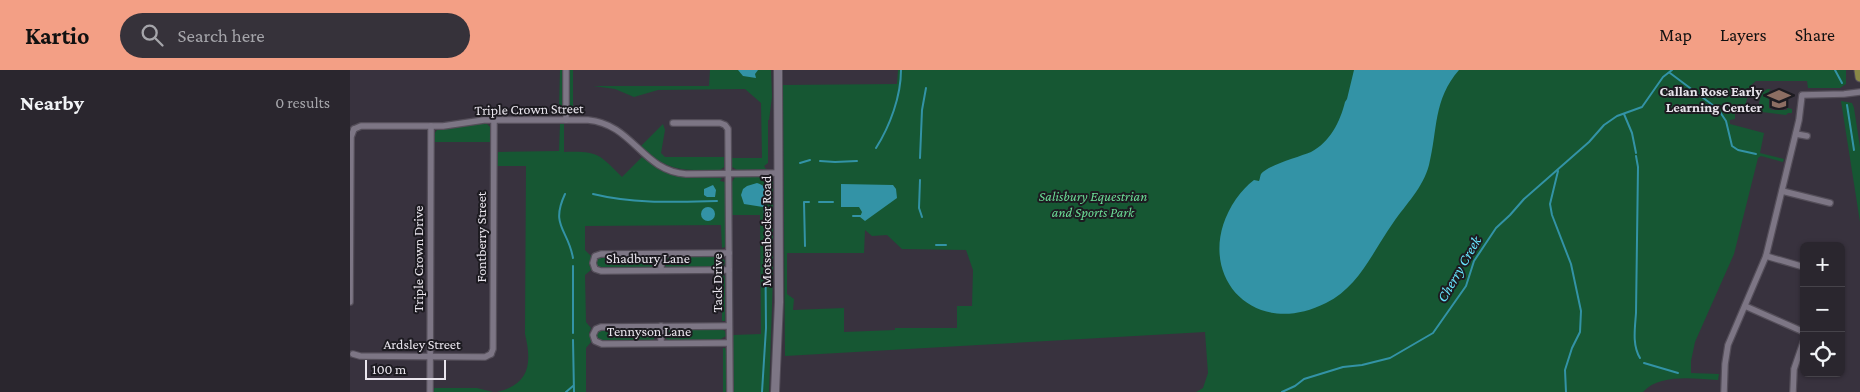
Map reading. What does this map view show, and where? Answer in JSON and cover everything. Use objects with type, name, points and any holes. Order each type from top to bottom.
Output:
[{"type":"highway","points":[[1859,70],[1860,77]]},
{"type":"main road","name":"Motsenbocker Road","points":[[776,392],[779,302],[778,70]]},
{"type":"street","points":[[566,70],[566,120]]},
{"type":"street","points":[[1724,392],[1727,350],[1766,256],[1796,134],[1802,94],[1860,92]]},
{"type":"street","name":"Triple Crown Street","points":[[352,127],[431,126],[494,120],[592,120],[609,125],[625,135],[653,162],[672,171],[686,174],[779,173]]},
{"type":"street","name":"Fontberry Street","points":[[492,356],[494,349],[494,120]]},
{"type":"street","name":"Tack Drive","points":[[673,123],[720,123],[727,126],[730,392]]},
{"type":"street","name":"Triple Crown Drive","points":[[430,392],[431,126]]},
{"type":"street","points":[[350,302],[350,137],[352,127]]},
{"type":"street","points":[[1796,134],[1807,136]]},
{"type":"street","points":[[1782,191],[1830,203]]},
{"type":"street","name":"Shadbury Lane","points":[[729,253],[601,254],[596,256],[593,263],[595,269],[601,271],[729,270]]},
{"type":"street","points":[[661,254],[661,270]]},
{"type":"street","points":[[1766,256],[1800,266]]},
{"type":"street","points":[[1745,306],[1800,330]]},
{"type":"street","points":[[661,326],[661,343]]},
{"type":"street","name":"Tennyson Lane","points":[[729,326],[602,327],[596,329],[593,335],[595,341],[602,344],[730,343]]},
{"type":"street","points":[[350,348],[351,356]]},
{"type":"street","points":[[1793,392],[1794,369],[1800,352]]},
{"type":"street","name":"Ardsley Street","points":[[351,356],[492,356]]},
{"type":"green space","points":[[560,70],[562,70],[562,113],[559,111]]},
{"type":"green space","points":[[569,70],[573,70],[573,111],[570,113]]},
{"type":"green space","points":[[710,70],[771,70],[772,97],[768,120],[768,163],[764,166],[766,169],[737,170],[732,167],[732,158],[762,158],[761,103],[745,89],[658,90],[634,97],[615,89],[593,86],[709,86]]},
{"type":"green space","name":"Salisbury Equestrian and Sports Park","points":[[898,70],[1846,70],[1846,84],[1840,88],[1808,88],[1807,81],[1756,81],[1750,86],[1745,107],[1735,107],[1735,119],[1730,120],[1730,124],[1764,133],[1760,153],[1784,159],[1783,162],[1761,156],[1758,158],[1734,254],[1695,342],[1691,361],[1691,373],[1719,374],[1718,380],[1679,378],[1659,382],[1643,392],[1196,392],[1203,388],[1208,373],[1205,332],[785,356],[783,85],[897,84]],"holes":[[[865,230],[872,236],[887,235],[902,249],[966,250],[973,270],[972,306],[957,306],[957,328],[895,328],[895,330],[844,332],[844,308],[793,310],[794,299],[787,294],[787,253],[864,253]]]},
{"type":"green space","points":[[1767,89],[1771,89],[1769,91],[1769,108],[1772,110],[1792,109],[1792,113],[1786,115],[1762,112],[1758,109],[1761,94]]},
{"type":"green space","points":[[1841,101],[1852,103],[1854,108],[1860,147],[1860,222]]},
{"type":"green space","points":[[487,124],[490,127],[490,142],[434,142],[434,134],[437,130]]},
{"type":"green space","points":[[560,124],[564,124],[564,152],[591,153],[603,159],[622,177],[642,157],[658,169],[675,176],[722,178],[720,181],[725,182],[725,247],[722,248],[721,225],[585,226],[585,250],[591,256],[589,264],[591,270],[585,275],[586,322],[591,328],[589,333],[591,342],[586,348],[586,392],[497,392],[516,384],[526,371],[528,363],[525,334],[526,166],[497,166],[498,152],[559,151]]},
{"type":"green space","points":[[663,124],[665,130],[661,153],[665,157],[724,157],[724,167],[720,170],[686,170],[668,165],[651,155],[641,146]]},
{"type":"green space","points":[[735,177],[768,177],[773,182],[773,276],[769,392],[733,392],[733,335],[761,334],[760,215],[732,215],[732,182]]},
{"type":"green space","points":[[720,256],[725,261],[724,266],[720,268],[666,268],[664,261],[669,257]]},
{"type":"green space","points":[[600,257],[650,257],[655,259],[656,264],[654,268],[600,269],[596,265],[596,261]]},
{"type":"green space","points":[[724,275],[725,321],[722,321],[722,276]]},
{"type":"green space","points":[[601,329],[652,329],[656,332],[657,336],[652,341],[603,341],[597,337],[597,333]]},
{"type":"green space","points":[[669,329],[721,329],[725,331],[726,336],[719,340],[670,341],[665,338],[666,331]]},
{"type":"green space","points":[[723,348],[726,351],[726,392],[723,392]]},
{"type":"green space","points":[[434,388],[477,388],[493,392],[434,392]]},
{"type":"water","points":[[738,70],[758,70],[755,74],[756,78],[743,76]]},
{"type":"water","points":[[1354,70],[1459,70],[1451,81],[1440,104],[1432,152],[1423,181],[1364,268],[1348,288],[1338,296],[1326,303],[1298,313],[1273,313],[1251,305],[1235,292],[1224,273],[1219,250],[1223,225],[1238,196],[1254,180],[1259,181],[1261,174],[1277,164],[1311,152],[1324,143],[1340,117],[1347,99]]},
{"type":"water","points":[[757,183],[763,186],[767,192],[763,207],[744,204],[741,195],[743,189],[747,186]]},
{"type":"water","points":[[841,184],[893,185],[896,189],[897,198],[865,221],[860,217],[862,212],[859,207],[841,207]]},
{"type":"water","points":[[713,185],[716,190],[715,197],[704,195],[704,189]]},
{"type":"water","points":[[705,207],[711,207],[715,214],[711,221],[705,221],[701,217],[701,211]]},
{"type":"waterway","points":[[876,148],[894,110],[901,70]]},
{"type":"waterway","name":"Cherry Creek","points":[[1282,392],[1304,379],[1343,367],[1362,365],[1390,358],[1433,333],[1466,286],[1474,261],[1496,228],[1524,199],[1589,142],[1604,125],[1617,116],[1642,107],[1663,77],[1672,70]]},
{"type":"waterway","points":[[1835,70],[1842,83]]},
{"type":"waterway","points":[[1670,73],[1714,106]]},
{"type":"waterway","points":[[920,158],[922,110],[926,88]]},
{"type":"waterway","points":[[1847,105],[1854,150]]},
{"type":"waterway","points":[[1718,109],[1726,121],[1732,146],[1738,150],[1756,154]]},
{"type":"waterway","points":[[1624,114],[1632,133],[1636,153]]},
{"type":"waterway","points":[[1636,156],[1638,167],[1635,336],[1637,353],[1640,358]]},
{"type":"waterway","points":[[800,163],[810,160]]},
{"type":"waterway","points":[[820,161],[857,161]]},
{"type":"waterway","points":[[1558,171],[1550,204],[1552,215],[1571,264],[1581,311],[1580,332],[1572,348],[1565,370],[1566,392]]},
{"type":"waterway","points":[[920,180],[919,208],[922,217]]},
{"type":"waterway","points":[[565,194],[559,213],[573,258]]},
{"type":"waterway","points":[[593,194],[639,201],[717,201]]},
{"type":"waterway","points":[[805,246],[804,202],[809,202]]},
{"type":"waterway","points":[[819,202],[833,202]]},
{"type":"waterway","points":[[762,392],[766,328],[764,205]]},
{"type":"waterway","points":[[853,216],[861,216]]},
{"type":"waterway","points":[[936,245],[946,245]]},
{"type":"waterway","points":[[573,266],[573,333]]},
{"type":"waterway","points":[[573,340],[574,392]]},
{"type":"waterway","points":[[1644,363],[1678,373]]},
{"type":"waterway","points":[[566,392],[573,386]]},
{"type":"place","name":"Callan Rose Early Learning Center","points":[[1779,99]]}]
